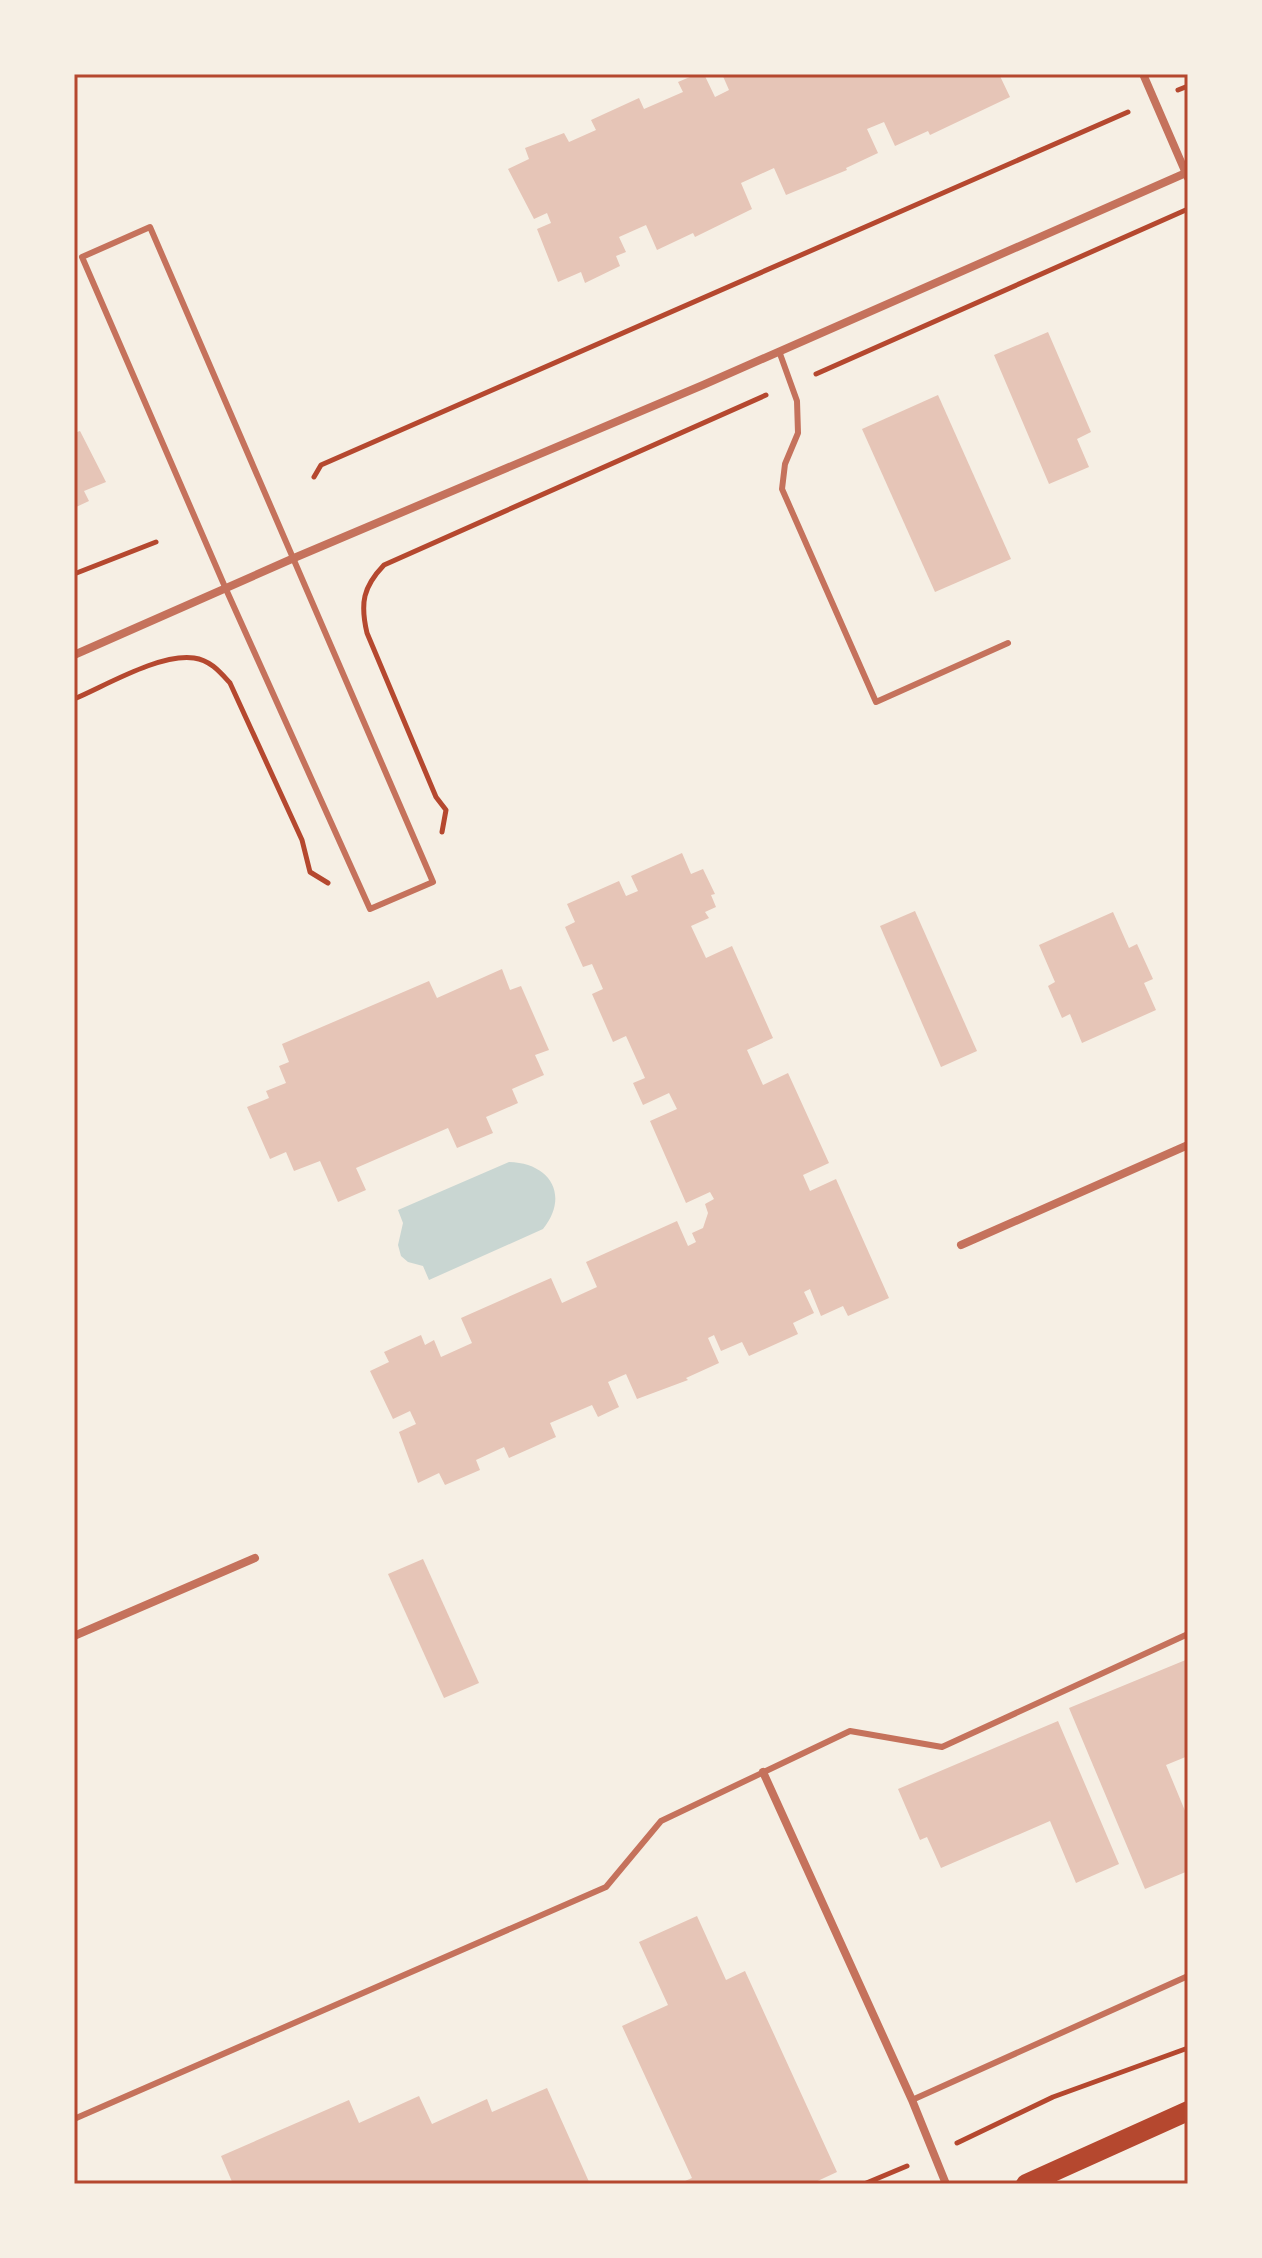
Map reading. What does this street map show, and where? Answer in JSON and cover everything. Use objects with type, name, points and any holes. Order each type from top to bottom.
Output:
[{"type":"main road","points":[[1037,2181],[1188,2111]]},
{"type":"street","points":[[74,655],[225,587],[1187,174],[1143,74]]},
{"type":"street","points":[[961,1245],[1188,1145]]},
{"type":"street","points":[[74,1636],[255,1558]]},
{"type":"street","points":[[763,1772],[912,2100],[946,2184]]},
{"type":"lane","points":[[150,227],[294,558],[433,882],[370,909],[225,587],[82,257],[150,227]]},
{"type":"lane","points":[[779,351],[797,401],[798,433],[785,464],[782,489],[876,702],[1008,643]]},
{"type":"lane","points":[[74,2119],[606,1887],[661,1821],[850,1731],[942,1747],[1188,1634]]},
{"type":"lane","points":[[912,2100],[1188,1976]]},
{"type":"path","points":[[314,477],[321,465],[1188,86]]},
{"type":"path","points":[[433,882],[446,810],[436,797],[367,633],[363,614],[367,583],[384,565],[1188,209]]},
{"type":"path","points":[[74,574],[156,542]]},
{"type":"path","points":[[74,699],[164,660],[193,658],[214,666],[230,683],[302,840],[310,872],[370,909]]},
{"type":"path","points":[[864,2184],[1053,2097],[1188,2048]]},
{"type":"shaded area","points":[[509,1162],[535,1168],[552,1183],[555,1204],[543,1229],[429,1280],[423,1266],[408,1262],[401,1256],[398,1245],[403,1223],[398,1210]]},
{"type":"building","points":[[704,74],[715,97],[729,90],[722,74],[999,74],[1010,97],[930,135],[928,131],[895,146],[884,122],[867,129],[878,153],[847,170],[786,195],[774,168],[741,183],[752,209],[695,237],[693,233],[657,250],[646,225],[619,237],[626,252],[616,256],[620,266],[585,283],[581,272],[558,282],[537,229],[551,223],[547,213],[534,219],[508,169],[529,159],[525,148],[564,133],[569,142],[596,130],[591,120],[639,98],[644,109],[683,92],[678,82]]},
{"type":"building","points":[[1048,332],[1091,432],[1077,439],[1089,467],[1049,484],[994,355]]},
{"type":"building","points":[[938,395],[1011,559],[935,592],[862,429]]},
{"type":"building","points":[[80,431],[106,482],[84,491],[89,501],[74,508],[74,433]]},
{"type":"building","points":[[682,853],[691,874],[703,869],[715,894],[711,895],[716,907],[705,912],[709,918],[691,926],[706,958],[732,946],[773,1038],[747,1050],[763,1085],[788,1073],[829,1163],[803,1175],[810,1191],[836,1179],[889,1298],[848,1316],[843,1306],[821,1316],[810,1289],[804,1292],[814,1313],[793,1323],[798,1334],[749,1356],[742,1342],[721,1351],[714,1335],[708,1338],[719,1363],[686,1378],[688,1380],[637,1399],[626,1374],[608,1382],[619,1407],[598,1417],[592,1405],[550,1423],[556,1437],[509,1458],[504,1447],[476,1460],[480,1470],[445,1485],[439,1473],[418,1483],[399,1432],[416,1424],[410,1411],[393,1419],[370,1371],[389,1362],[384,1352],[421,1335],[425,1345],[434,1340],[441,1357],[472,1343],[461,1318],[551,1278],[562,1303],[597,1287],[586,1262],[677,1221],[688,1246],[696,1242],[692,1233],[703,1228],[708,1213],[705,1204],[714,1199],[710,1192],[686,1203],[650,1121],[677,1109],[669,1093],[643,1105],[633,1083],[645,1078],[626,1036],[613,1042],[592,994],[603,989],[592,964],[583,967],[565,927],[575,922],[567,904],[619,881],[626,896],[638,891],[631,876]]},
{"type":"building","points":[[915,911],[977,1051],[941,1067],[880,926]]},
{"type":"building","points":[[1113,912],[1129,948],[1137,944],[1153,979],[1144,983],[1156,1010],[1082,1043],[1070,1014],[1062,1018],[1048,986],[1055,982],[1039,945]]},
{"type":"building","points":[[502,969],[510,990],[521,986],[549,1050],[535,1055],[544,1075],[512,1089],[518,1103],[486,1117],[493,1133],[457,1148],[448,1128],[356,1168],[366,1190],[338,1202],[320,1161],[294,1171],[286,1152],[270,1159],[247,1107],[269,1098],[266,1091],[286,1083],[279,1066],[289,1062],[282,1044],[429,981],[437,998]]},
{"type":"building","points":[[423,1559],[479,1683],[444,1698],[388,1574]]},
{"type":"building","points":[[1188,1659],[1188,1756],[1166,1765],[1188,1818],[1188,1871],[1145,1889],[1069,1708]]},
{"type":"building","points":[[1058,1721],[1119,1864],[1076,1883],[1050,1821],[941,1868],[927,1837],[920,1840],[898,1789]]},
{"type":"building","points":[[697,1916],[726,1980],[745,1971],[837,2172],[811,2184],[678,2184],[692,2178],[622,2026],[668,2005],[639,1942]]},
{"type":"building","points":[[547,2088],[590,2184],[233,2184],[221,2156],[349,2100],[359,2123],[419,2096],[432,2124],[487,2099],[492,2112]]}]
